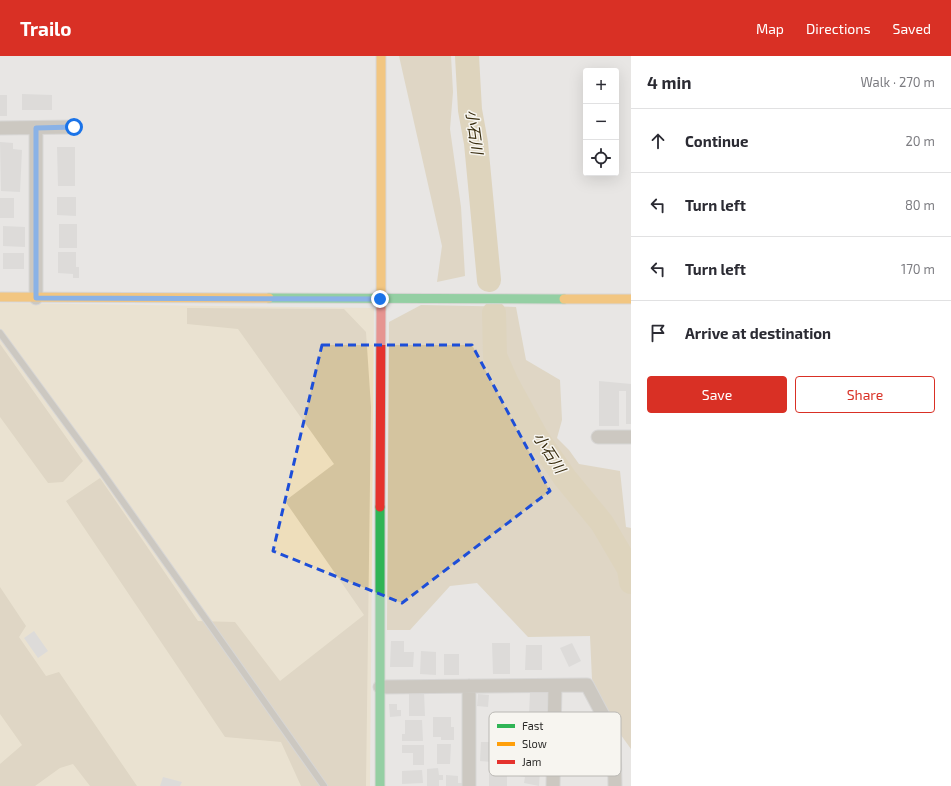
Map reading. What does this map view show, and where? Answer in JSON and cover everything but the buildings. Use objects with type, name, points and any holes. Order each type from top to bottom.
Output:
[{"type":"street","points":[[380,786],[381,56]]},
{"type":"street","points":[[0,128],[74,127]]},
{"type":"street","points":[[36,128],[36,298]]},
{"type":"street","points":[[0,297],[631,299]]},
{"type":"street","points":[[598,437],[631,437]]},
{"type":"street","points":[[380,687],[587,685],[601,712]]},
{"type":"street","points":[[469,686],[469,786]]},
{"type":"street","points":[[554,712],[555,686]]},
{"type":"street","points":[[553,776],[553,786]]},
{"type":"street","points":[[615,776],[615,786]]},
{"type":"lane","points":[[0,333],[324,786]]},
{"type":"highlighted area","points":[[322,345],[472,345],[550,491],[402,603],[273,551]]},
{"type":"shaded area","points":[[399,56],[451,56],[453,92],[450,129],[461,207],[465,276],[437,282],[442,246]]},
{"type":"shaded area","points":[[0,303],[374,308],[370,786],[0,786]]},
{"type":"shaded area","points":[[421,305],[516,307],[526,360],[560,380],[562,420],[557,438],[569,450],[579,464],[620,471],[626,527],[631,528],[631,749],[621,735],[621,712],[608,712],[592,679],[590,636],[528,637],[477,583],[450,586],[410,630],[387,630],[389,322]]},
{"type":"shaded area","points":[[187,308],[344,309],[366,332],[371,407],[366,786],[301,786],[281,742],[225,737],[66,501],[100,478],[198,621],[235,622],[280,681],[364,615],[285,501],[334,464],[238,329],[187,324]]},
{"type":"shaded area","points":[[0,344],[83,461],[63,482],[48,483],[0,417]]},
{"type":"shaded area","points":[[0,587],[26,626],[19,637],[46,676],[59,672],[137,786],[90,786],[73,764],[60,768],[35,786],[0,786],[0,764],[22,745],[0,714]]},
{"type":"waterway","name":"小石川","points":[[467,56],[470,110],[476,143],[489,280]]},
{"type":"waterway","name":"小石川","points":[[494,313],[495,356],[507,383],[536,436],[565,478],[602,523],[629,569],[631,582]]},
{"type":"traffic: fast","points":[[269,298],[564,299]]},
{"type":"traffic: fast","points":[[380,507],[380,786]]},
{"type":"traffic: slow","points":[[381,56],[381,309]]},
{"type":"traffic: slow","points":[[0,297],[269,298]]},
{"type":"traffic: slow","points":[[564,299],[631,299]]},
{"type":"traffic: jam","points":[[380,507],[381,309]]},
{"type":"route","points":[[74,127],[36,128],[36,298],[380,299]]}]
